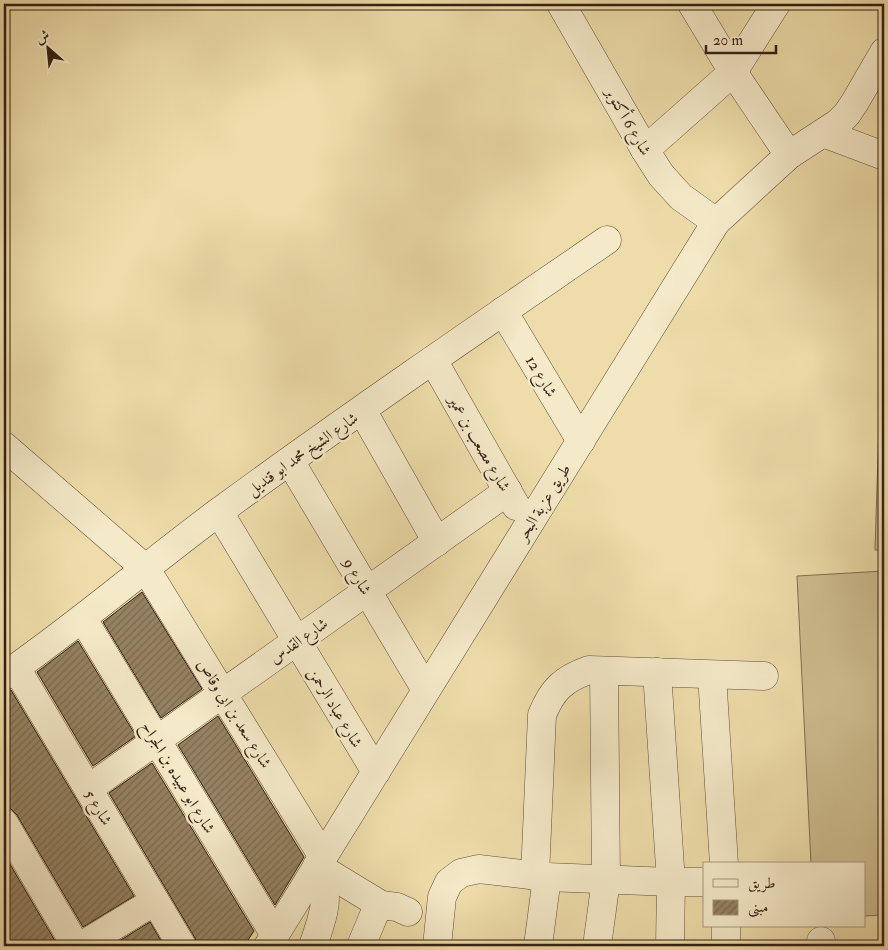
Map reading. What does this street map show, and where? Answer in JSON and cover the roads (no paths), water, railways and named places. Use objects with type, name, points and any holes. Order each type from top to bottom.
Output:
[{"type":"street","name":"شارع 6 أكتوبر","points":[[561,4],[644,150],[661,175],[681,197],[716,222]]},
{"type":"street","points":[[692,4],[732,72],[789,156]]},
{"type":"street","points":[[644,150],[732,72],[776,4]]},
{"type":"street","name":"طريق عزبة البحر","points":[[271,941],[716,222],[789,156],[838,123],[847,114],[882,61]]},
{"type":"street","points":[[823,133],[884,156]]},
{"type":"street","name":"شارع الشيخ محمد ابو قنديل","points":[[10,672],[83,619],[219,512],[433,360],[607,240]]},
{"type":"street","name":"شارع 12","points":[[503,311],[581,441]]},
{"type":"street","name":"شارع مصعب بن عمير","points":[[433,360],[528,526]]},
{"type":"street","points":[[362,410],[437,542]]},
{"type":"street","name":"شارع سعد بن ابى وقاص","points":[[4,446],[146,569],[223,693],[320,861]]},
{"type":"street","name":"شارع 9","points":[[290,461],[426,690]]},
{"type":"street","name":"شارع القدس","points":[[88,789],[508,491]]},
{"type":"street","name":"شارع عباد الرحمن","points":[[219,512],[376,772]]},
{"type":"street","name":"شارع ابو عبيده بن الجراح","points":[[83,619],[156,740],[271,941]]},
{"type":"street","points":[[538,946],[541,877],[542,715],[549,699],[560,686],[573,676],[589,670],[764,676]]},
{"type":"street","points":[[597,946],[606,880],[604,670]]},
{"type":"street","name":"شارع 5","points":[[10,672],[88,789],[182,946]]},
{"type":"street","points":[[657,672],[671,882],[670,946]]},
{"type":"street","points":[[712,674],[724,862]]},
{"type":"street","points":[[4,823],[76,946]]},
{"type":"street","points":[[320,861],[381,905],[397,907],[408,912]]},
{"type":"street","points":[[312,946],[324,912],[326,899],[320,861]]},
{"type":"street","points":[[436,946],[442,897],[449,882],[462,873],[478,869],[541,877],[703,882]]},
{"type":"street","points":[[81,946],[155,901]]},
{"type":"street","points":[[361,946],[376,910],[381,905]]},
{"type":"street","points":[[726,928],[726,946]]}]
